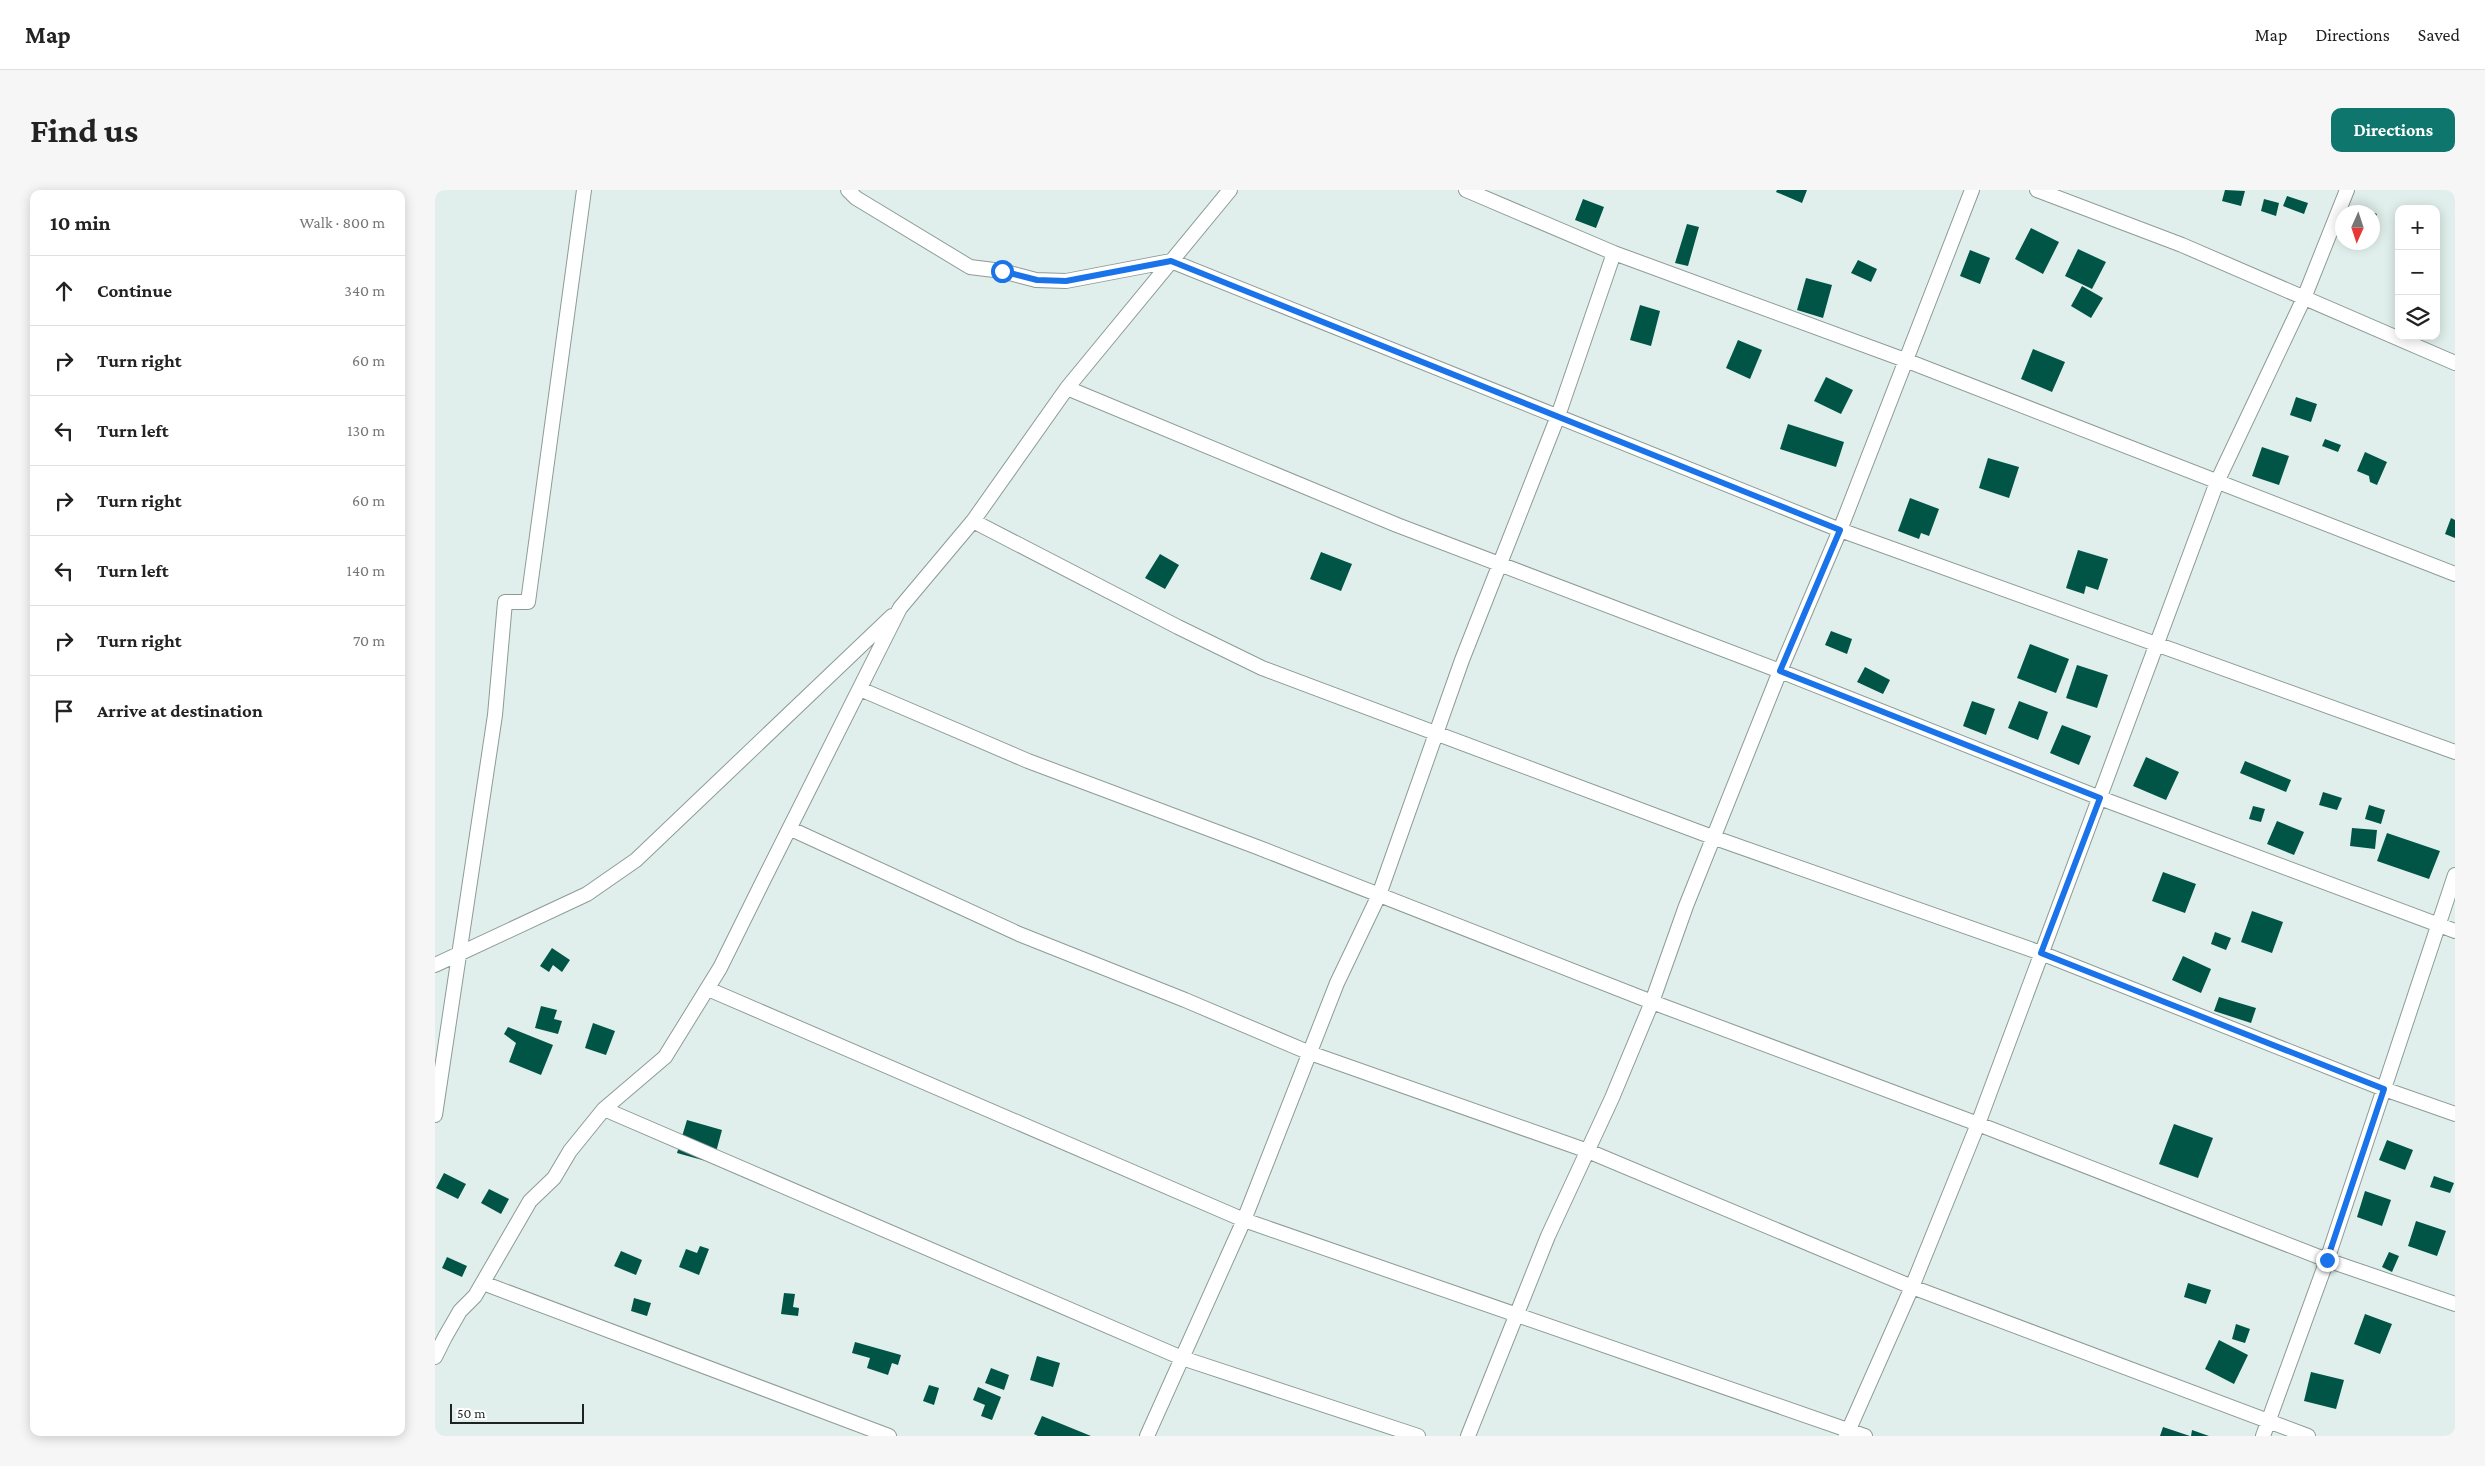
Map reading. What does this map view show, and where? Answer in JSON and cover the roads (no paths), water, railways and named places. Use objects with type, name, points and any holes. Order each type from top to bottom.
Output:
[{"type":"street","points":[[435,1114],[453,984],[460,955],[495,715],[505,602],[528,602],[584,190]]},
{"type":"street","points":[[848,190],[856,198],[970,267],[1002,271],[1037,280],[1066,281],[1171,261],[1840,530],[2455,752]]},
{"type":"street","points":[[435,965],[460,955],[587,894],[635,860],[780,724],[899,608],[973,521],[1067,388],[1230,190]]},
{"type":"street","points":[[1466,190],[1614,253],[1905,360],[2455,574]]},
{"type":"street","points":[[1468,1436],[1548,1236],[1613,1098],[1686,906],[1715,838],[1780,671],[1840,530],[1971,190]]},
{"type":"street","points":[[2037,190],[2182,245],[2455,363]]},
{"type":"street","points":[[1847,1433],[1912,1287],[1978,1124],[2217,482],[2304,298],[2347,190]]},
{"type":"street","points":[[1147,1436],[1244,1220],[1337,983],[1379,896],[1436,732],[1558,416],[1614,253]]},
{"type":"street","points":[[1067,388],[1380,518],[1780,671],[2100,798],[2455,931]]},
{"type":"street","points":[[973,521],[1262,668],[1715,838],[2041,953],[2384,1089],[2455,1114]]},
{"type":"street","points":[[435,1357],[460,1311],[475,1296],[530,1202],[554,1178],[570,1151],[605,1109],[665,1057],[708,989],[791,829],[899,608]]},
{"type":"street","points":[[861,689],[1029,761],[1257,847],[1651,1002],[1978,1124],[2327,1260],[2455,1304]]},
{"type":"street","points":[[791,829],[1019,934],[1185,1000],[1310,1053],[1588,1151],[1912,1287],[2309,1436]]},
{"type":"street","points":[[2263,1436],[2327,1260],[2455,875]]},
{"type":"street","points":[[708,989],[1244,1220],[1517,1314],[1847,1433],[1865,1436]]},
{"type":"street","points":[[605,1109],[1182,1358],[1418,1436]]},
{"type":"street","points":[[483,1283],[889,1436]]}]
